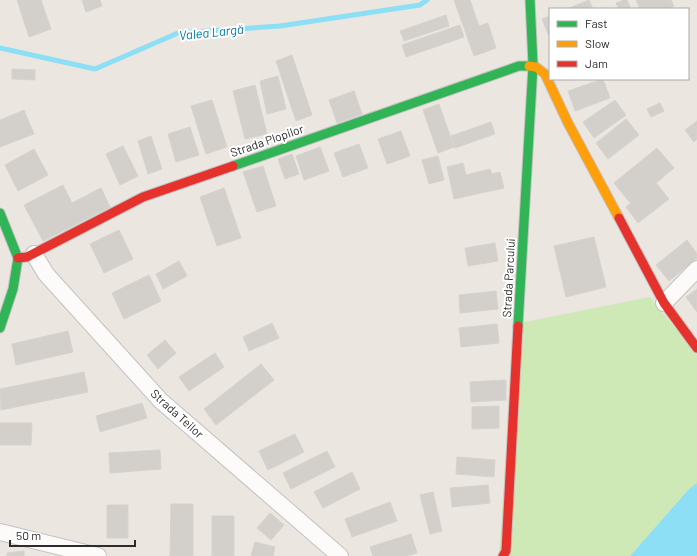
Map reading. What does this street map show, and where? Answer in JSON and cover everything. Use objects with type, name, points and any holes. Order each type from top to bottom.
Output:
[{"type":"street","name":"Strada Parcului","points":[[503,556],[506,551],[532,65],[530,0]]},
{"type":"street","name":"Strada Plopilor","points":[[18,258],[27,257],[34,254],[143,197],[519,66],[532,65]]},
{"type":"street","points":[[532,65],[539,67],[545,74],[568,123],[664,303],[697,348]]},
{"type":"street","points":[[0,213],[18,258],[13,289],[0,328]]},
{"type":"street","name":"Strada Teilor","points":[[34,254],[46,274],[161,402],[340,556]]},
{"type":"street","points":[[664,303],[697,269]]},
{"type":"street","points":[[0,532],[98,556]]},
{"type":"green space","points":[[650,297],[697,355],[697,483],[689,489],[630,556],[499,556],[515,324]]},
{"type":"water","points":[[697,483],[697,556],[630,556],[689,489]]},
{"type":"building","points":[[17,0],[41,0],[51,29],[29,37]]},
{"type":"building","points":[[82,0],[100,0],[102,6],[86,12]]},
{"type":"building","points":[[454,0],[470,0],[479,26],[488,23],[496,48],[474,56]]},
{"type":"building","points":[[589,0],[593,8],[569,8]]},
{"type":"building","points":[[627,0],[631,8],[618,8],[616,3]]},
{"type":"building","points":[[636,0],[671,0],[674,6],[670,8],[640,8]]},
{"type":"building","points":[[446,15],[449,26],[404,41],[400,31]]},
{"type":"building","points":[[549,16],[548,34],[542,19]]},
{"type":"building","points":[[460,25],[464,37],[406,57],[402,45]]},
{"type":"building","points":[[292,55],[312,115],[296,121],[276,61]]},
{"type":"building","points":[[12,69],[35,70],[35,80],[12,79]]},
{"type":"building","points":[[278,76],[286,109],[267,114],[260,81]]},
{"type":"building","points":[[603,80],[610,98],[575,111],[568,91]]},
{"type":"building","points":[[255,85],[267,134],[245,139],[233,91]]},
{"type":"building","points":[[354,91],[362,114],[337,123],[329,100]]},
{"type":"building","points":[[212,100],[227,147],[206,154],[191,106]]},
{"type":"building","points":[[615,100],[626,115],[594,138],[583,122]]},
{"type":"building","points":[[660,103],[664,111],[651,117],[647,109]]},
{"type":"building","points":[[439,104],[454,147],[438,153],[423,110]]},
{"type":"building","points":[[24,110],[34,134],[0,147],[0,120]]},
{"type":"building","points":[[626,119],[639,135],[608,159],[596,143]]},
{"type":"building","points":[[697,121],[697,139],[694,142],[685,130]]},
{"type":"building","points":[[491,122],[495,134],[455,148],[451,136]]},
{"type":"building","points":[[190,127],[199,155],[176,162],[168,134]]},
{"type":"building","points":[[401,131],[410,156],[387,164],[378,139]]},
{"type":"building","points":[[151,136],[162,169],[148,174],[138,141]]},
{"type":"building","points":[[359,144],[368,168],[343,177],[334,153]]},
{"type":"building","points":[[123,146],[138,176],[120,185],[106,154]]},
{"type":"building","points":[[320,147],[329,171],[304,180],[296,156]]},
{"type":"building","points":[[657,148],[674,168],[631,204],[614,183]]},
{"type":"building","points":[[34,149],[48,175],[18,191],[5,165]]},
{"type":"building","points":[[292,154],[299,174],[285,179],[278,159]]},
{"type":"building","points":[[438,156],[444,180],[429,184],[422,160]]},
{"type":"building","points":[[463,163],[466,175],[490,169],[492,174],[500,172],[504,188],[454,199],[447,167]]},
{"type":"building","points":[[263,166],[276,206],[257,212],[243,172]]},
{"type":"building","points":[[656,183],[669,199],[638,223],[626,207]]},
{"type":"building","points":[[63,185],[72,203],[101,188],[110,207],[43,241],[24,205]]},
{"type":"building","points":[[224,188],[241,238],[217,246],[200,197]]},
{"type":"building","points":[[119,230],[133,259],[104,273],[90,244]]},
{"type":"building","points":[[594,237],[606,287],[566,297],[554,246]]},
{"type":"building","points":[[687,240],[697,254],[697,258],[669,281],[656,265]]},
{"type":"building","points":[[495,243],[498,261],[468,266],[465,248]]},
{"type":"building","points":[[179,261],[187,276],[163,289],[156,274]]},
{"type":"building","points":[[149,275],[161,301],[124,319],[112,293]]},
{"type":"building","points":[[697,289],[697,312],[686,297]]},
{"type":"building","points":[[496,291],[498,309],[460,313],[459,295]]},
{"type":"building","points":[[272,323],[279,338],[249,351],[243,337]]},
{"type":"building","points":[[497,324],[499,343],[461,347],[459,328]]},
{"type":"building","points":[[68,331],[73,352],[16,365],[12,344]]},
{"type":"building","points":[[165,340],[176,353],[158,369],[147,355]]},
{"type":"building","points":[[215,353],[224,367],[189,391],[179,377]]},
{"type":"building","points":[[261,364],[274,380],[216,425],[204,409]]},
{"type":"building","points":[[84,372],[88,392],[1,410],[0,389]]},
{"type":"building","points":[[506,380],[506,400],[471,402],[470,382]]},
{"type":"building","points":[[142,403],[147,418],[100,432],[96,416]]},
{"type":"building","points":[[499,406],[499,428],[472,429],[472,407]]},
{"type":"building","points":[[0,423],[32,423],[31,445],[0,445]]},
{"type":"building","points":[[295,434],[304,452],[268,470],[259,451]]},
{"type":"building","points":[[160,450],[161,469],[110,473],[109,453]]},
{"type":"building","points":[[327,451],[335,467],[291,489],[283,473]]},
{"type":"building","points":[[457,457],[495,460],[494,477],[456,474]]},
{"type":"building","points":[[352,472],[360,489],[323,508],[314,492]]},
{"type":"building","points":[[488,485],[490,503],[452,507],[450,488]]},
{"type":"building","points":[[433,492],[442,531],[430,534],[420,495]]},
{"type":"building","points":[[390,502],[397,521],[352,537],[345,519]]},
{"type":"building","points":[[171,504],[193,504],[193,556],[170,556]]},
{"type":"building","points":[[107,505],[128,505],[128,538],[107,538]]},
{"type":"building","points":[[270,513],[284,525],[271,540],[257,528]]},
{"type":"building","points":[[212,516],[234,516],[234,556],[212,556]]},
{"type":"building","points":[[411,534],[417,553],[407,556],[373,556],[370,547]]},
{"type":"building","points":[[255,542],[275,547],[273,556],[251,556]]},
{"type":"building","points":[[24,551],[24,556],[7,556],[7,553]]},
{"type":"waterway","name":"Valea Largă","points":[[0,48],[95,69],[178,33],[280,26],[420,5],[427,0]]},
{"type":"traffic: fast","points":[[518,326],[533,65],[530,0]]},
{"type":"traffic: fast","points":[[233,166],[519,66],[529,66]]},
{"type":"traffic: fast","points":[[0,213],[18,258],[13,289],[0,328]]},
{"type":"traffic: slow","points":[[529,66],[536,67],[545,74],[568,123],[619,218]]},
{"type":"traffic: jam","points":[[18,258],[27,257],[143,197],[233,166]]},
{"type":"traffic: jam","points":[[619,218],[664,303],[697,348]]},
{"type":"traffic: jam","points":[[503,556],[506,551],[518,326]]}]
